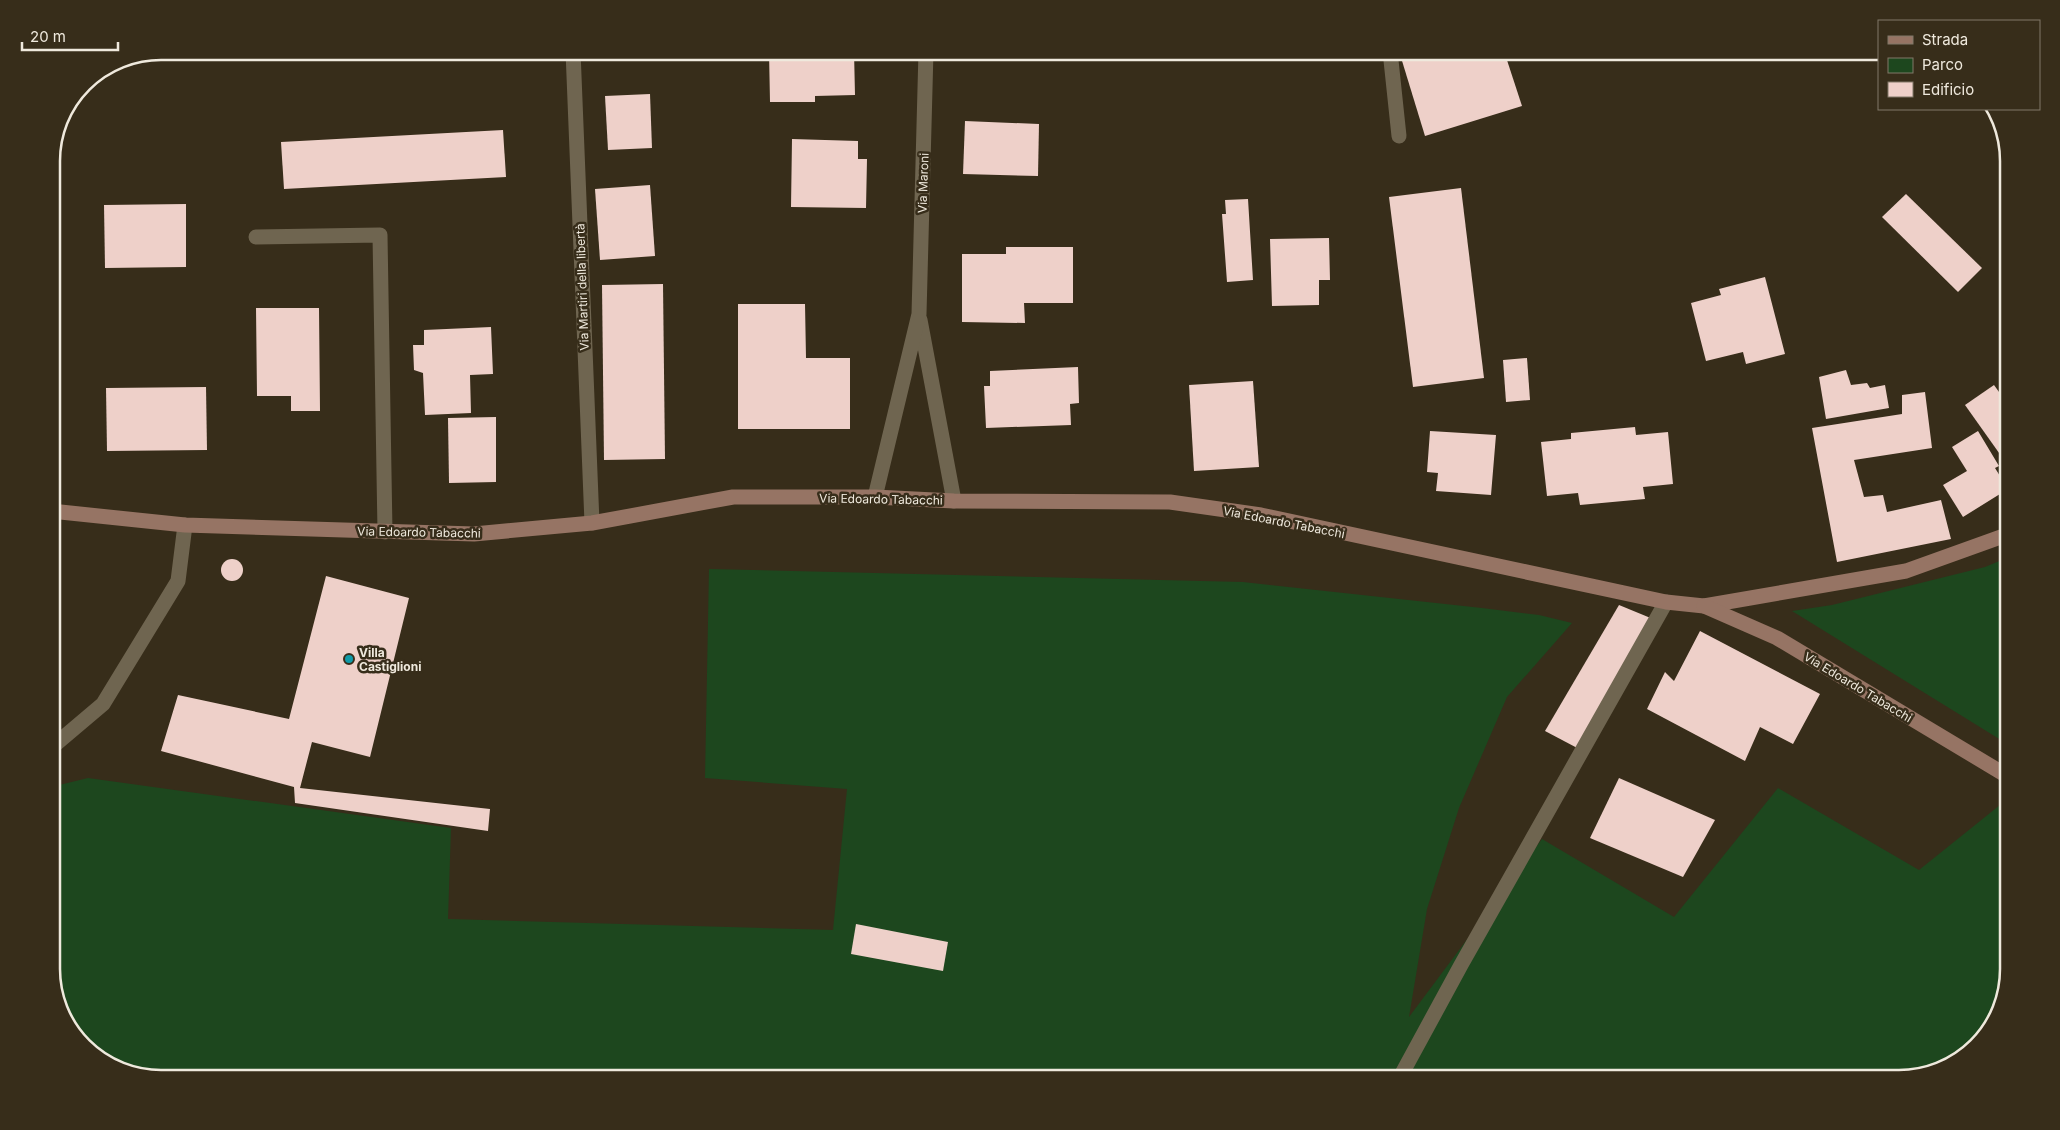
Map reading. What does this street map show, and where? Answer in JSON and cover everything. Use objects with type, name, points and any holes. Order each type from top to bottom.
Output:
[{"type":"street","name":"Via Martiri della libertà","points":[[573,60],[592,522]]},
{"type":"street","name":"Via Maroni","points":[[875,497],[919,314],[926,60]]},
{"type":"street","points":[[1391,60],[1399,136]]},
{"type":"street","points":[[256,237],[380,235],[385,532]]},
{"type":"street","name":"Via Maroni","points":[[919,314],[954,500]]},
{"type":"street","name":"Via Edoardo Tabacchi","points":[[60,512],[185,525],[474,534],[592,522],[733,497],[875,497],[954,500],[1170,502],[1261,515],[1666,602],[1704,606],[1906,571],[2000,537]]},
{"type":"street","points":[[60,741],[102,704],[178,581],[185,525]]},
{"type":"street","points":[[1404,1070],[1466,956],[1666,602]]},
{"type":"street","name":"Via Edoardo Tabacchi","points":[[1704,606],[1777,638],[2000,772]]},
{"type":"green space","points":[[2000,561],[2000,739],[1792,611],[1832,605],[1985,567]]},
{"type":"green space","points":[[709,569],[1243,582],[1539,615],[1572,623],[1507,697],[1459,808],[1427,909],[1409,1017],[1542,839],[1674,917],[1778,788],[1919,870],[2000,805],[2000,969],[1997,995],[1990,1014],[1975,1036],[1966,1045],[1950,1056],[1925,1067],[1899,1070],[161,1070],[129,1065],[105,1053],[85,1036],[70,1014],[65,1001],[60,976],[60,785],[88,778],[451,828],[448,919],[833,930],[847,789],[705,778]]},
{"type":"building","points":[[769,60],[854,60],[855,95],[815,96],[815,102],[770,102]]},
{"type":"building","points":[[1402,60],[1507,60],[1522,106],[1425,136]]},
{"type":"building","points":[[650,94],[652,148],[608,150],[605,96]]},
{"type":"building","points":[[965,121],[1039,124],[1038,176],[963,174]]},
{"type":"building","points":[[503,130],[506,177],[284,189],[281,142]]},
{"type":"building","points":[[792,139],[858,141],[858,159],[867,159],[866,208],[791,207]]},
{"type":"building","points":[[650,185],[655,256],[600,260],[595,189]]},
{"type":"building","points":[[1461,188],[1484,378],[1413,387],[1389,197]]},
{"type":"building","points":[[1906,194],[1982,268],[1958,292],[1882,217]]},
{"type":"building","points":[[1248,199],[1253,280],[1227,282],[1222,214],[1226,214],[1225,200]]},
{"type":"building","points":[[186,204],[186,267],[105,268],[104,205]]},
{"type":"building","points":[[1329,238],[1330,280],[1319,280],[1319,305],[1272,306],[1270,239]]},
{"type":"building","points":[[1006,247],[1073,247],[1073,303],[1024,303],[1025,323],[962,322],[962,254],[1006,254]]},
{"type":"building","points":[[1765,277],[1785,354],[1746,364],[1743,352],[1706,361],[1691,303],[1721,295],[1719,289]]},
{"type":"building","points":[[663,284],[665,459],[604,460],[602,285]]},
{"type":"building","points":[[738,304],[805,304],[806,358],[850,358],[850,429],[738,429]]},
{"type":"building","points":[[256,308],[319,308],[320,411],[291,411],[291,396],[257,396]]},
{"type":"building","points":[[491,327],[493,374],[470,375],[471,413],[425,415],[423,373],[414,370],[413,345],[424,345],[424,330]]},
{"type":"building","points":[[1527,358],[1530,400],[1506,402],[1503,360]]},
{"type":"building","points":[[1078,367],[1079,403],[1070,404],[1071,425],[986,428],[984,386],[990,386],[990,371]]},
{"type":"building","points":[[1846,370],[1851,385],[1867,383],[1870,388],[1885,385],[1889,408],[1826,419],[1819,377]]},
{"type":"building","points":[[1253,381],[1259,467],[1194,471],[1189,385]]},
{"type":"building","points":[[1994,385],[2000,393],[2000,454],[1965,405]]},
{"type":"building","points":[[206,387],[207,450],[107,451],[106,388]]},
{"type":"building","points":[[1925,392],[1932,448],[1854,460],[1864,497],[1883,495],[1887,512],[1941,500],[1951,539],[1837,562],[1812,428],[1902,414],[1902,395]]},
{"type":"building","points":[[496,417],[496,482],[449,483],[448,418]]},
{"type":"building","points":[[1635,427],[1636,435],[1668,432],[1673,484],[1643,487],[1645,499],[1580,505],[1578,493],[1547,496],[1541,442],[1571,439],[1571,433]]},
{"type":"building","points":[[1430,431],[1496,435],[1491,495],[1436,491],[1438,473],[1427,472]]},
{"type":"building","points":[[1978,431],[1999,466],[1995,468],[2000,476],[2000,494],[1963,517],[1943,485],[1967,471],[1952,447]]},
{"type":"building","points":[[232,559],[240,562],[243,570],[240,578],[232,581],[224,578],[221,570],[224,562]]},
{"type":"building","points":[[326,576],[409,598],[370,757],[312,742],[300,788],[490,809],[488,831],[295,803],[294,787],[161,751],[178,695],[289,719]]},
{"type":"building","points":[[1619,605],[1653,619],[1581,750],[1545,731]]},
{"type":"building","points":[[1700,631],[1820,694],[1793,744],[1760,727],[1745,761],[1647,709],[1665,672],[1674,681]]},
{"type":"building","points":[[1619,778],[1715,820],[1683,877],[1590,838]]},
{"type":"building","points":[[856,924],[948,942],[943,971],[851,954]]},
{"type":"place","name":"Villa Castiglioni","points":[[349,659]]}]
